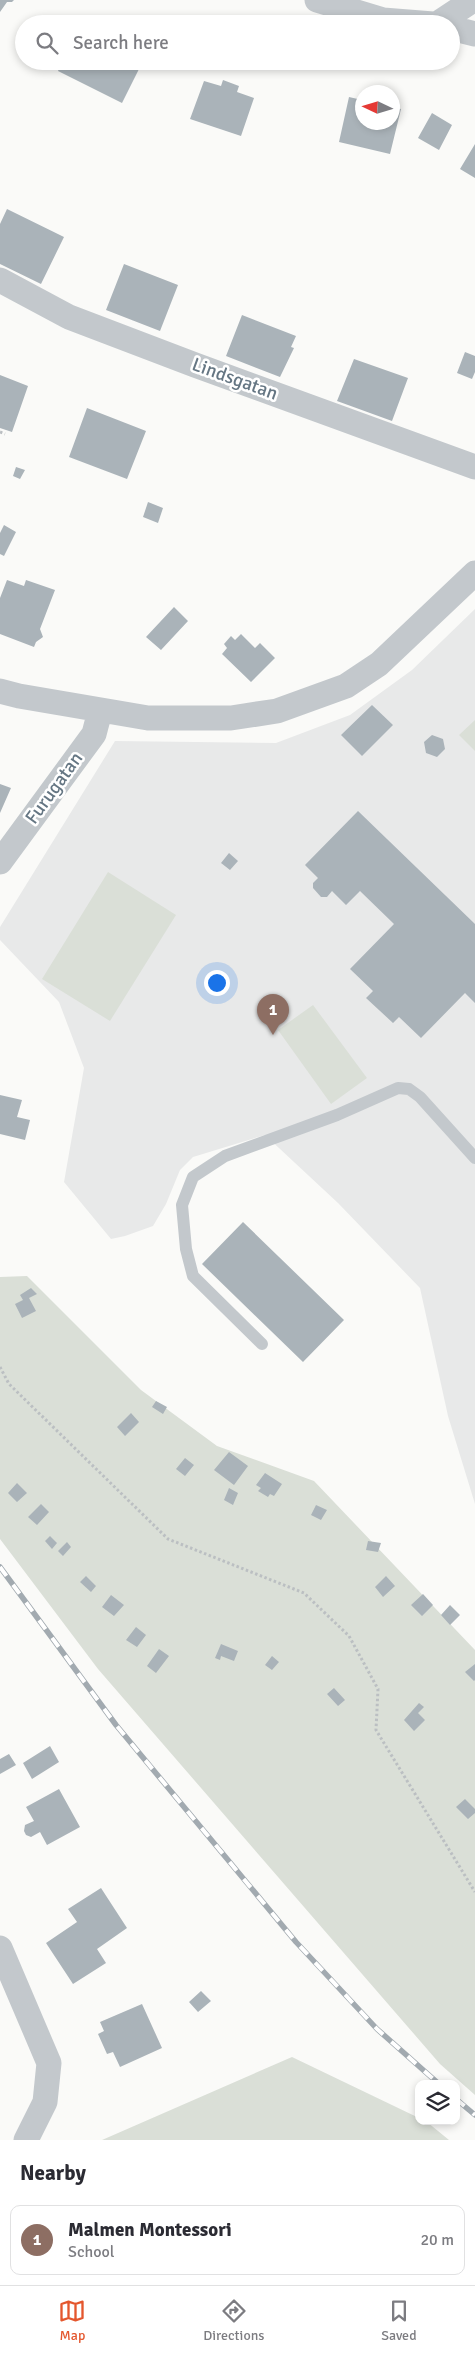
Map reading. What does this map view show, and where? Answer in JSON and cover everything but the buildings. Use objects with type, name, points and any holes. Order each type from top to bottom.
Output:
[{"type":"street","points":[[316,0],[366,15]]},
{"type":"street","points":[[450,15],[473,0]]},
{"type":"street","points":[[460,30],[475,34]]},
{"type":"street","name":"Lindsgatan","points":[[0,280],[69,317],[475,467]]},
{"type":"street","points":[[0,690],[19,696],[148,718],[231,718],[278,711],[346,686],[379,664],[475,573]]},
{"type":"street","name":"Furugatan","points":[[0,862],[94,734],[100,711]]},
{"type":"street","points":[[0,1948],[49,2063],[45,2102],[26,2140]]},
{"type":"lane","points":[[262,1344],[193,1276],[186,1249],[182,1205],[193,1177],[225,1156],[337,1115],[398,1088],[409,1089],[420,1097],[475,1158]]},
{"type":"path","points":[[0,432],[5,434]]},
{"type":"path","points":[[0,1367],[9,1384],[168,1539],[304,1593],[349,1636],[378,1689],[376,1730],[475,1892]]},
{"type":"shaded area","points":[[475,609],[475,1504],[448,1416],[420,1288],[338,1203],[265,1135],[193,1157],[180,1170],[166,1204],[153,1226],[125,1236],[111,1239],[64,1182],[84,1068],[59,1002],[0,940],[0,927],[115,741],[276,743],[350,715],[412,670]]},
{"type":"shaded area","points":[[475,720],[475,751],[459,735]]},
{"type":"shaded area","points":[[108,872],[176,915],[110,1021],[42,979]]},
{"type":"shaded area","points":[[313,1005],[367,1078],[331,1104],[278,1030]]},
{"type":"shaded area","points":[[27,1276],[141,1390],[217,1446],[314,1481],[475,1650],[475,2095],[440,2064],[98,1669],[0,1539],[0,1277]]},
{"type":"shaded area","points":[[292,2057],[415,2116],[415,2125],[431,2125],[449,2140],[102,2140]]},
{"type":"railway","points":[[0,1567],[116,1725],[296,1942],[377,2029],[434,2080]]},
{"type":"railway","points":[[460,2102],[475,2115]]},
{"type":"place","name":"Malmen Montessori","points":[[273,1035]]}]
